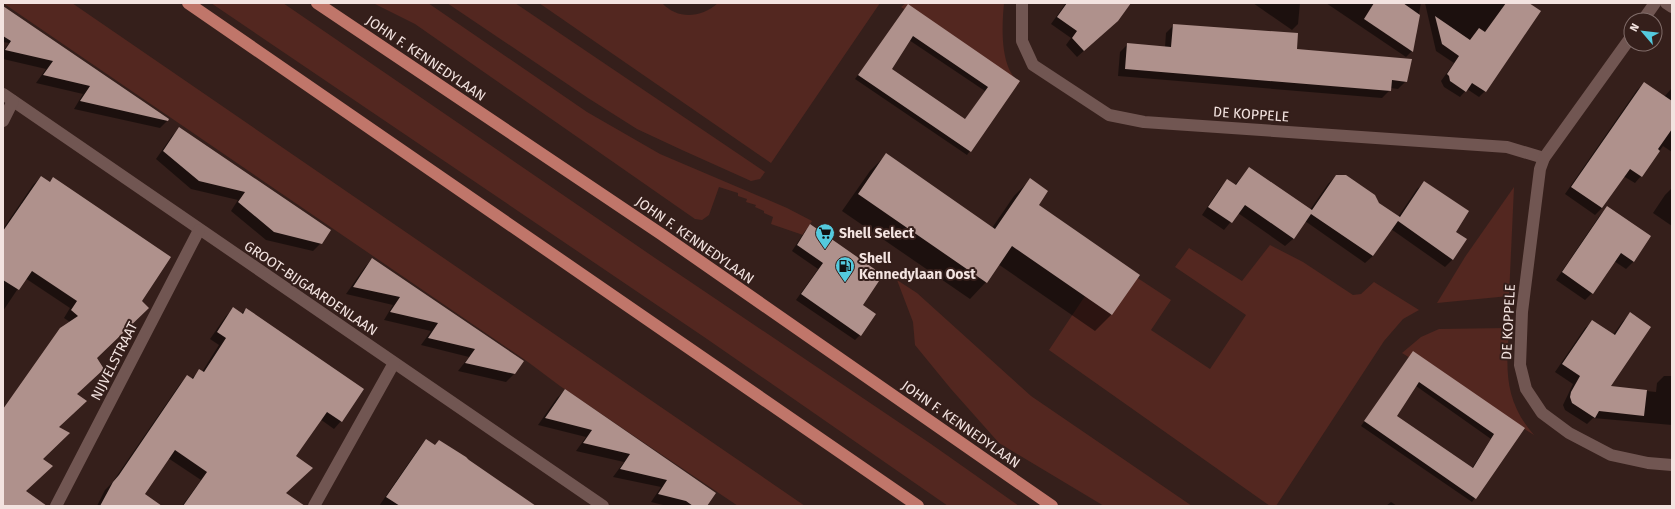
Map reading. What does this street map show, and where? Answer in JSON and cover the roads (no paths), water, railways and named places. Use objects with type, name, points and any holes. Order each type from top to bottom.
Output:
[{"type":"main road","points":[[188,3],[918,506]]},
{"type":"main road","name":"JOHN F. KENNEDYLAAN","points":[[317,3],[661,234],[1052,506]]},
{"type":"street","name":"DE KOPPELE","points":[[1022,3],[1022,41],[1033,64],[1109,115],[1144,122],[1507,148],[1528,152],[1544,158]]},
{"type":"street","points":[[1649,12],[1655,3]]},
{"type":"street","points":[[1666,3],[1672,7]]},
{"type":"street","name":"DE KOPPELE","points":[[1623,48],[1544,158],[1538,179],[1522,312],[1520,365],[1526,389],[1542,412],[1569,433],[1611,455],[1648,463],[1672,465]]},
{"type":"street","name":"GROOT-BIJGAARDENLAAN","points":[[3,94],[198,230],[394,363],[587,501],[603,506]]},
{"type":"street","points":[[3,121],[13,101]]},
{"type":"street","name":"NIJVELSTRAAT","points":[[56,506],[198,230]]},
{"type":"street","points":[[314,506],[394,363]]},
{"type":"place","name":"Shell Select","points":[[825,250]]},
{"type":"place","name":"Shell Kennedylaan Oost","points":[[845,283]]}]
